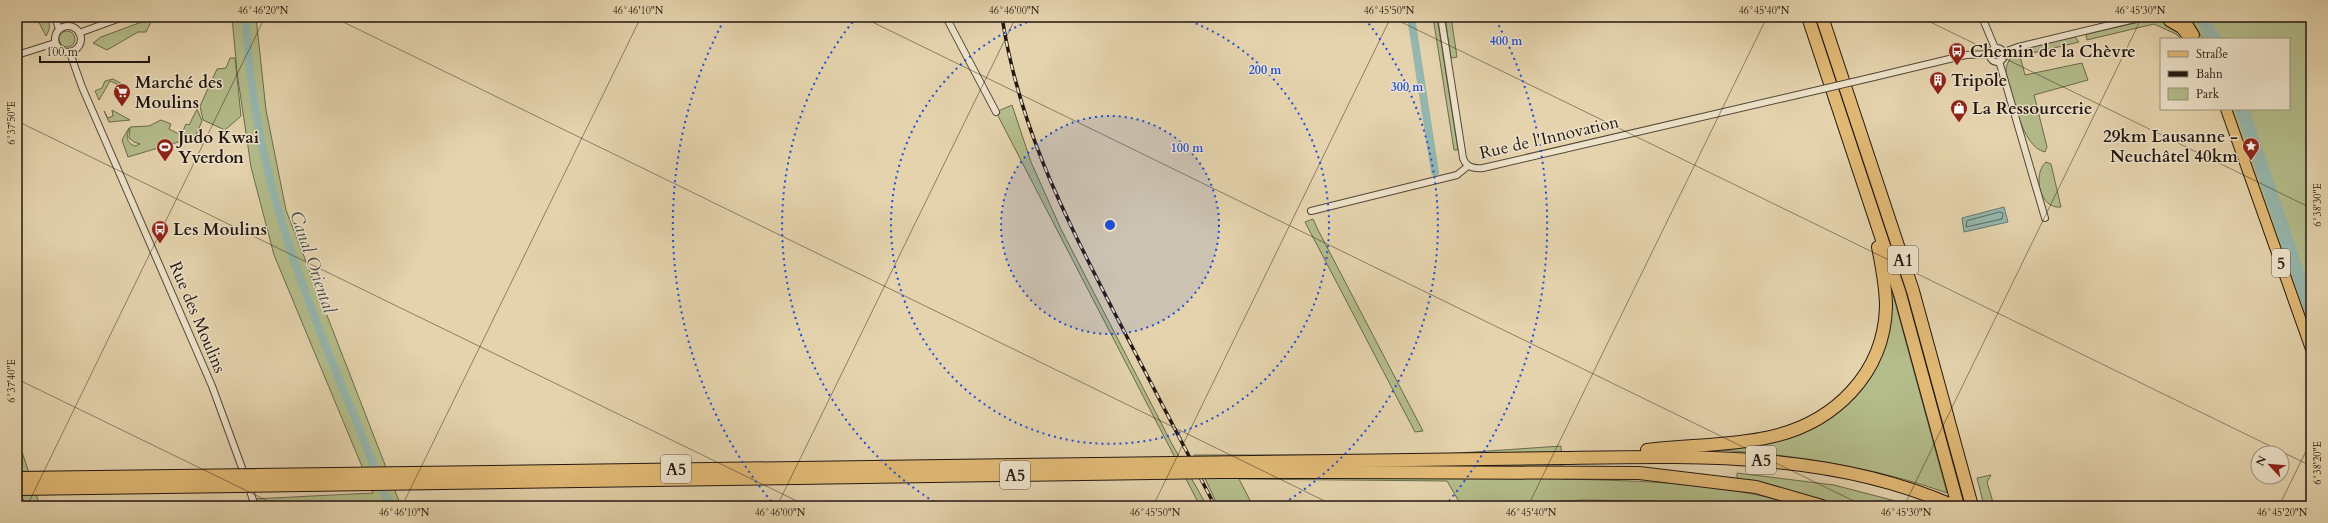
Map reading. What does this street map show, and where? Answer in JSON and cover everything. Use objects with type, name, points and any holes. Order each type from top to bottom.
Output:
[{"type":"highway","name":"A1","points":[[1808,17],[1870,198],[1913,338],[1958,506]]},
{"type":"highway","name":"A1","points":[[1822,17],[1909,279],[1972,506]]},
{"type":"highway","points":[[1580,457],[1649,449],[1740,442],[1771,437],[1810,424],[1843,401],[1860,383],[1872,363],[1884,323],[1885,282],[1870,198]]},
{"type":"highway","name":"A5","points":[[17,488],[1236,472],[1389,474],[1506,472],[1560,465],[1580,457],[1707,457],[1788,463],[1857,474],[1895,484],[1935,502],[1954,506]]},
{"type":"highway","points":[[1560,465],[1691,465],[1787,471],[1852,482],[1935,502]]},
{"type":"highway","name":"A5","points":[[17,478],[1560,465],[1717,481],[1775,491],[1822,506]]},
{"type":"main road","points":[[2184,17],[2195,38]]},
{"type":"main road","points":[[2168,18],[2181,28],[2189,38]]},
{"type":"main road","name":"5","points":[[2226,110],[2311,349]]},
{"type":"street","points":[[55,17],[60,29]]},
{"type":"street","points":[[79,33],[123,17]]},
{"type":"street","points":[[946,17],[996,112]]},
{"type":"street","points":[[1441,17],[1463,158],[1468,166]]},
{"type":"street","points":[[1982,17],[1995,48]]},
{"type":"street","points":[[2004,52],[2018,46],[2143,17]]},
{"type":"street","points":[[2150,17],[2168,18]]},
{"type":"street","points":[[68,26],[79,33],[80,45],[70,53],[60,50],[55,43],[55,36],[60,29],[68,26]]},
{"type":"street","points":[[17,55],[38,47],[55,43]]},
{"type":"street","points":[[1995,48],[2000,48],[2004,52],[2004,58],[1999,61],[1992,59],[1990,54],[1995,48]]},
{"type":"street","name":"Rue des Moulins","points":[[70,53],[82,88],[212,386],[255,506]]},
{"type":"street","name":"Rue de l'Innovation","points":[[1311,211],[1458,175],[1468,166],[1483,168],[1966,55],[1990,54]]},
{"type":"street","points":[[1999,61],[2045,218]]},
{"type":"green space","points":[[36,17],[47,17],[50,26],[46,36]]},
{"type":"green space","points":[[155,17],[159,17],[152,20],[146,32],[138,32],[107,50],[93,43],[101,37]]},
{"type":"green space","points":[[232,17],[256,17],[266,110],[286,210],[401,506],[255,506],[253,499],[373,493],[274,255],[251,167],[237,72]]},
{"type":"green space","points":[[1433,17],[1437,17],[1458,150],[1454,150]]},
{"type":"green space","points":[[1445,17],[1451,17],[1457,57],[1451,58]]},
{"type":"green space","points":[[2189,17],[2311,17],[2311,349],[2232,110],[2290,110],[2290,38],[2202,38]]},
{"type":"green space","points":[[2148,20],[2167,23],[2186,38],[2180,38],[2176,34],[2154,24],[2087,40],[2087,34]]},
{"type":"green space","points":[[64,31],[70,31],[75,36],[73,45],[70,47],[64,47],[59,42],[59,36]]},
{"type":"green space","points":[[2075,37],[2079,42],[2020,56],[2025,75],[2082,63],[2088,80],[2034,95],[2047,147],[2045,152],[2037,148],[2030,140],[2019,118],[2006,73],[2008,63],[2013,56],[2021,50],[2043,43]]},
{"type":"green space","points":[[230,58],[235,58],[241,116],[225,130],[203,120],[200,106],[217,69],[226,68]]},
{"type":"green space","points":[[113,79],[124,85],[121,91],[119,90],[121,86],[110,81],[99,100],[95,91],[102,88],[105,81]]},
{"type":"green space","points":[[1012,105],[1031,162],[1061,229],[1172,444],[1207,506],[1200,506],[996,112]]},
{"type":"green space","points":[[197,109],[202,121],[195,137],[128,157],[122,140],[129,128],[127,136],[128,141],[135,146],[140,144],[129,138],[130,127],[149,126],[161,120],[171,124],[169,129],[181,135],[186,124],[189,125]]},
{"type":"green space","points":[[112,110],[130,120],[109,122],[104,111],[108,118],[113,116]]},
{"type":"green space","points":[[2046,162],[2051,164],[2061,207],[2048,203],[2040,190],[2039,175]]},
{"type":"green space","points":[[1313,219],[1423,431],[1415,432],[1305,222]]},
{"type":"green space","points":[[1891,287],[1947,493],[1888,475],[1828,462],[1767,454],[1705,449],[1769,440],[1860,387]]},
{"type":"green space","points":[[17,437],[40,506],[25,506],[17,479]]},
{"type":"green space","points":[[1561,446],[1563,479],[1653,482],[1712,487],[1771,498],[1799,506],[1713,506],[1651,501],[1583,500],[1476,506],[1461,505],[1447,481],[1239,479],[1253,506],[1218,506],[1194,455],[1430,455]]},
{"type":"green space","points":[[1737,473],[1834,485],[1915,506],[1834,506],[1791,491],[1737,480]]},
{"type":"green space","points":[[1991,475],[1987,482],[1994,506],[1984,506],[1977,478]]},
{"type":"water","points":[[2004,207],[2008,222],[1964,232],[1962,218]]},
{"type":"waterway","name":"Canal Oriental","points":[[246,17],[256,116],[266,164],[278,210],[326,347],[390,506]]},
{"type":"waterway","points":[[1411,17],[1435,172]]},
{"type":"waterway","points":[[2202,17],[2213,38]]},
{"type":"waterway","points":[[2242,110],[2311,311]]},
{"type":"railway","points":[[1002,17],[1019,95],[1031,132],[1060,203],[1113,310],[1215,506]]},
{"type":"place","name":"Chemin de la Chèvre","points":[[1957,66]]},
{"type":"place","name":"Tripōle","points":[[1938,95]]},
{"type":"place","name":"Marché des Moulins","points":[[122,107]]},
{"type":"place","name":"La Ressourcerie","points":[[1959,123]]},
{"type":"place","name":"29km Lausanne - Neuchâtel 40km","points":[[2251,161]]},
{"type":"place","name":"Judo Kwai Yverdon","points":[[165,162]]},
{"type":"place","name":"Les Moulins","points":[[160,244]]}]
